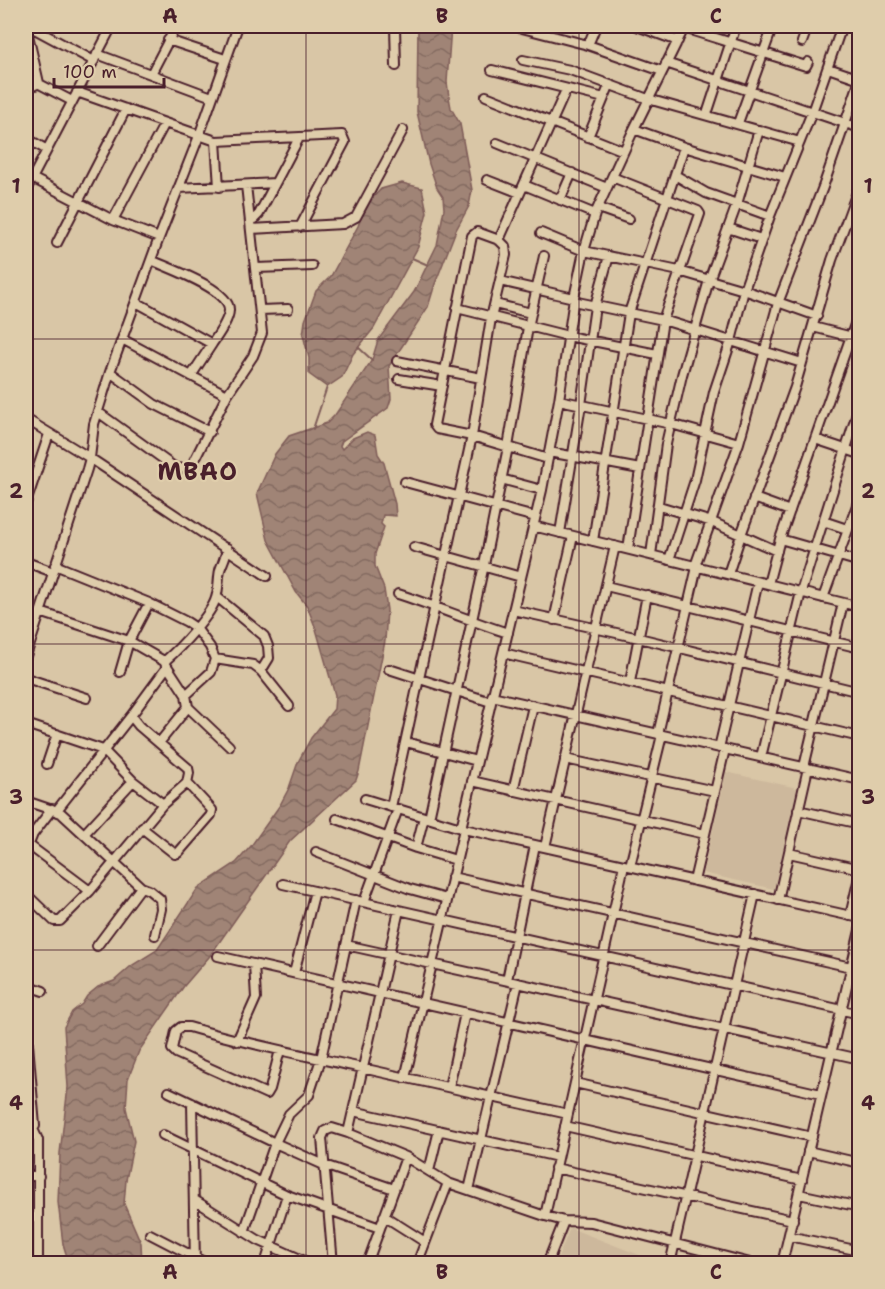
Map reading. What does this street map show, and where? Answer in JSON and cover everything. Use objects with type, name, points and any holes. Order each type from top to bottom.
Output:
[{"type":"street","points":[[28,26],[95,58],[151,74],[212,97]]},
{"type":"street","points":[[28,26],[39,83]]},
{"type":"street","points":[[26,190],[112,26]]},
{"type":"street","points":[[151,74],[176,26]]},
{"type":"street","points":[[26,654],[90,458],[94,424],[110,372],[238,26]]},
{"type":"street","points":[[395,26],[396,66]]},
{"type":"street","points":[[514,26],[718,81],[860,128]]},
{"type":"street","points":[[551,35],[553,26]]},
{"type":"street","points":[[588,45],[596,26]]},
{"type":"street","points":[[637,26],[678,41]]},
{"type":"street","points":[[707,114],[736,26]]},
{"type":"street","points":[[738,123],[772,26]]},
{"type":"street","points":[[802,42],[808,26]]},
{"type":"street","points":[[669,560],[684,515],[714,392],[744,290],[761,239],[812,112],[842,26]]},
{"type":"street","points":[[405,1078],[472,781],[543,490],[574,300],[584,251],[596,211],[684,27],[806,66],[808,62]]},
{"type":"street","points":[[168,40],[225,59]]},
{"type":"street","points":[[523,60],[570,70],[648,99],[800,142]]},
{"type":"street","points":[[544,1216],[613,914],[642,820],[696,566],[739,443],[778,303],[823,187],[860,80],[828,68]]},
{"type":"street","points":[[492,70],[604,98]]},
{"type":"street","points":[[26,77],[72,101]]},
{"type":"street","points":[[26,89],[39,83]]},
{"type":"street","points":[[588,137],[609,86]]},
{"type":"street","points":[[499,240],[566,90]]},
{"type":"street","points":[[78,92],[216,141],[342,135],[345,142],[300,227]]},
{"type":"street","points":[[486,96],[624,151]]},
{"type":"street","points":[[57,243],[126,109]]},
{"type":"street","points":[[113,220],[165,123]]},
{"type":"street","points":[[634,129],[684,147],[785,177]]},
{"type":"street","points":[[251,229],[343,224],[356,217],[403,130]]},
{"type":"street","points":[[651,555],[665,451],[694,329],[737,204],[759,130]]},
{"type":"street","points":[[26,138],[47,150]]},
{"type":"street","points":[[250,219],[254,219],[259,214],[299,138]]},
{"type":"street","points":[[216,141],[219,187]]},
{"type":"street","points":[[497,142],[607,188]]},
{"type":"street","points":[[593,541],[629,313],[684,147]]},
{"type":"street","points":[[560,200],[572,173]]},
{"type":"street","points":[[675,174],[699,190],[770,216]]},
{"type":"street","points":[[612,177],[667,198],[700,214],[663,320],[628,549]]},
{"type":"street","points":[[32,178],[113,220],[159,238]]},
{"type":"street","points":[[487,180],[629,219]]},
{"type":"street","points":[[178,188],[275,183]]},
{"type":"street","points":[[728,574],[802,363],[832,260],[860,184]]},
{"type":"street","points":[[98,412],[177,469],[191,467],[227,395],[253,356],[262,333],[246,185]]},
{"type":"street","points":[[728,228],[761,239]]},
{"type":"street","points":[[244,1232],[275,1143],[289,1114],[309,1095],[321,1059],[346,945],[360,901],[374,874],[387,838],[395,808],[418,680],[472,436],[491,318],[506,249],[499,240],[477,232],[472,236],[435,427],[472,436],[508,447],[549,456],[572,457],[640,469]]},
{"type":"street","points":[[541,233],[584,251],[679,271],[744,290],[816,316]]},
{"type":"street","points":[[416,848],[427,818],[444,753],[508,447],[528,327],[544,256]]},
{"type":"street","points":[[560,533],[595,306],[609,256]]},
{"type":"street","points":[[151,260],[214,289],[228,302],[229,312],[191,376]]},
{"type":"street","points":[[256,268],[312,266]]},
{"type":"street","points":[[500,280],[595,306],[663,320],[802,363]]},
{"type":"street","points":[[136,302],[212,344]]},
{"type":"street","points":[[495,304],[531,312]]},
{"type":"street","points":[[457,308],[528,327],[657,354]]},
{"type":"street","points":[[260,310],[288,309]]},
{"type":"street","points":[[768,584],[780,539],[815,439],[855,338],[860,310]]},
{"type":"street","points":[[813,327],[855,338]]},
{"type":"street","points":[[122,339],[227,395]]},
{"type":"street","points":[[397,361],[481,378]]},
{"type":"street","points":[[110,372],[154,404],[210,432]]},
{"type":"street","points":[[399,379],[442,386]]},
{"type":"street","points":[[559,399],[671,424],[739,443]]},
{"type":"street","points":[[761,758],[801,592],[860,404]]},
{"type":"street","points":[[26,419],[90,458],[267,576]]},
{"type":"street","points":[[26,503],[49,434]]},
{"type":"street","points":[[815,439],[860,454]]},
{"type":"street","points":[[26,472],[34,477]]},
{"type":"street","points":[[501,479],[543,490]]},
{"type":"street","points":[[405,482],[496,506],[560,533],[843,603],[858,606],[860,596]]},
{"type":"street","points":[[823,598],[860,497]]},
{"type":"street","points":[[754,498],[790,511]]},
{"type":"street","points":[[659,506],[712,522],[777,550]]},
{"type":"street","points":[[822,521],[847,529]]},
{"type":"street","points":[[554,620],[573,536]]},
{"type":"street","points":[[780,539],[860,562]]},
{"type":"street","points":[[545,847],[615,546]]},
{"type":"street","points":[[414,547],[521,577]]},
{"type":"street","points":[[90,891],[27,844],[131,716],[165,663],[208,613],[217,597],[221,566],[226,561],[227,548]]},
{"type":"street","points":[[26,562],[54,568],[149,603],[196,628],[210,646],[215,659],[211,672],[186,695]]},
{"type":"street","points":[[694,881],[715,791],[729,706],[758,582]]},
{"type":"street","points":[[606,586],[860,648]]},
{"type":"street","points":[[398,594],[508,633]]},
{"type":"street","points":[[630,682],[647,596]]},
{"type":"street","points":[[217,597],[264,636],[269,658],[261,671]]},
{"type":"street","points":[[120,672],[129,641],[149,603]]},
{"type":"street","points":[[778,900],[814,726],[843,603]]},
{"type":"street","points":[[513,610],[860,692]]},
{"type":"street","points":[[40,612],[129,641],[165,663],[186,695],[188,707],[229,746]]},
{"type":"street","points":[[503,653],[860,737]]},
{"type":"street","points":[[215,659],[253,665],[261,671],[289,706]]},
{"type":"street","points":[[389,669],[456,692],[575,715],[860,780]]},
{"type":"street","points":[[26,678],[87,698]]},
{"type":"street","points":[[513,790],[533,706]]},
{"type":"street","points":[[159,743],[188,707]]},
{"type":"street","points":[[26,894],[57,922],[60,921],[90,891],[163,804],[187,783],[188,768],[131,716]]},
{"type":"street","points":[[26,724],[103,750],[133,781],[163,804]]},
{"type":"street","points":[[47,764],[57,734]]},
{"type":"street","points":[[406,742],[477,761]]},
{"type":"street","points":[[565,759],[715,791]]},
{"type":"street","points":[[85,833],[133,781]]},
{"type":"street","points":[[472,781],[705,834]]},
{"type":"street","points":[[142,828],[175,854],[178,853],[211,815],[212,810],[187,783]]},
{"type":"street","points":[[364,799],[462,828],[860,918]]},
{"type":"street","points":[[26,801],[55,810],[85,833],[141,887],[160,899],[161,909],[155,935]]},
{"type":"street","points":[[798,810],[860,824]]},
{"type":"street","points":[[337,819],[456,860]]},
{"type":"street","points":[[507,980],[535,845]]},
{"type":"street","points":[[316,852],[410,889],[447,899]]},
{"type":"street","points":[[789,853],[860,871],[850,916]]},
{"type":"street","points":[[452,877],[851,967]]},
{"type":"street","points":[[283,884],[860,1014]]},
{"type":"street","points":[[97,946],[141,887]]},
{"type":"street","points":[[294,974],[315,891]]},
{"type":"street","points":[[671,1263],[755,894]]},
{"type":"street","points":[[348,1132],[399,910]]},
{"type":"street","points":[[782,1263],[860,930]]},
{"type":"street","points":[[346,945],[860,1059]]},
{"type":"street","points":[[218,956],[822,1094]]},
{"type":"street","points":[[237,1041],[255,998],[254,964]]},
{"type":"street","points":[[469,1190],[518,983]]},
{"type":"street","points":[[26,985],[43,991]]},
{"type":"street","points":[[449,1088],[465,1013]]},
{"type":"street","points":[[26,1020],[35,1126],[29,1130],[38,1140],[38,1263]]},
{"type":"street","points":[[280,1050],[267,1094],[176,1053],[172,1049],[176,1031],[181,1027],[189,1027],[237,1041],[280,1050],[363,1068],[568,1114]]},
{"type":"street","points":[[575,1083],[812,1137]]},
{"type":"street","points":[[169,1092],[324,1165],[394,1189]]},
{"type":"street","points":[[192,1102],[196,1201],[195,1260]]},
{"type":"street","points":[[353,1111],[558,1157]]},
{"type":"street","points":[[565,1126],[802,1180]]},
{"type":"street","points":[[333,1263],[322,1138],[325,1131],[332,1128],[348,1132],[406,1157],[448,1183],[544,1216],[564,1221],[591,1222],[754,1263]]},
{"type":"street","points":[[429,1171],[439,1130]]},
{"type":"street","points":[[164,1135],[287,1195],[380,1228]]},
{"type":"street","points":[[808,1151],[860,1163]]},
{"type":"street","points":[[367,1263],[406,1157]]},
{"type":"street","points":[[555,1168],[793,1220]]},
{"type":"street","points":[[26,1176],[39,1176]]},
{"type":"street","points":[[427,1263],[418,1262],[448,1183]]},
{"type":"street","points":[[799,1194],[860,1207]]},
{"type":"street","points":[[265,1263],[287,1195]]},
{"type":"street","points":[[196,1201],[271,1247],[311,1263]]},
{"type":"street","points":[[384,1216],[425,1242]]},
{"type":"street","points":[[26,1217],[37,1217]]},
{"type":"street","points":[[547,1263],[564,1221]]},
{"type":"street","points":[[150,1234],[195,1260],[208,1263]]},
{"type":"street","points":[[789,1236],[860,1251]]},
{"type":"shaded area","points":[[726,772],[797,788],[774,889],[703,873]]},
{"type":"shaded area","points":[[570,1228],[660,1263],[556,1263]]},
{"type":"water","points":[[418,26],[451,26],[447,82],[451,108],[460,124],[472,190],[469,206],[456,230],[428,307],[389,366],[391,399],[388,408],[342,441],[340,446],[342,449],[353,438],[367,432],[375,435],[378,454],[384,463],[395,504],[396,516],[383,515],[381,524],[384,527],[375,554],[375,566],[384,589],[387,610],[385,641],[359,771],[356,780],[290,841],[209,957],[184,986],[139,1051],[128,1079],[126,1108],[134,1141],[124,1204],[141,1243],[142,1263],[69,1263],[63,1244],[58,1202],[60,1153],[68,1087],[64,1027],[72,1012],[82,1004],[87,996],[98,987],[114,981],[131,966],[157,950],[198,888],[236,863],[251,846],[280,805],[311,738],[334,709],[335,695],[316,629],[307,606],[296,592],[268,540],[257,493],[275,454],[289,436],[327,423],[335,415],[372,360],[378,340],[414,292],[437,245],[444,209],[443,197],[437,188],[429,164],[417,112]]},
{"type":"water","points":[[402,183],[422,188],[427,212],[418,247],[374,328],[353,354],[342,377],[327,387],[309,374],[309,358],[303,335],[305,321],[316,291],[331,276],[358,226],[366,205],[381,189]]},
{"type":"waterway","points":[[412,258],[428,265]]},
{"type":"waterway","points":[[358,347],[372,360]]},
{"type":"waterway","points":[[313,429],[327,387]]},
{"type":"district","name":"MBAO","points":[[198,472]]}]
